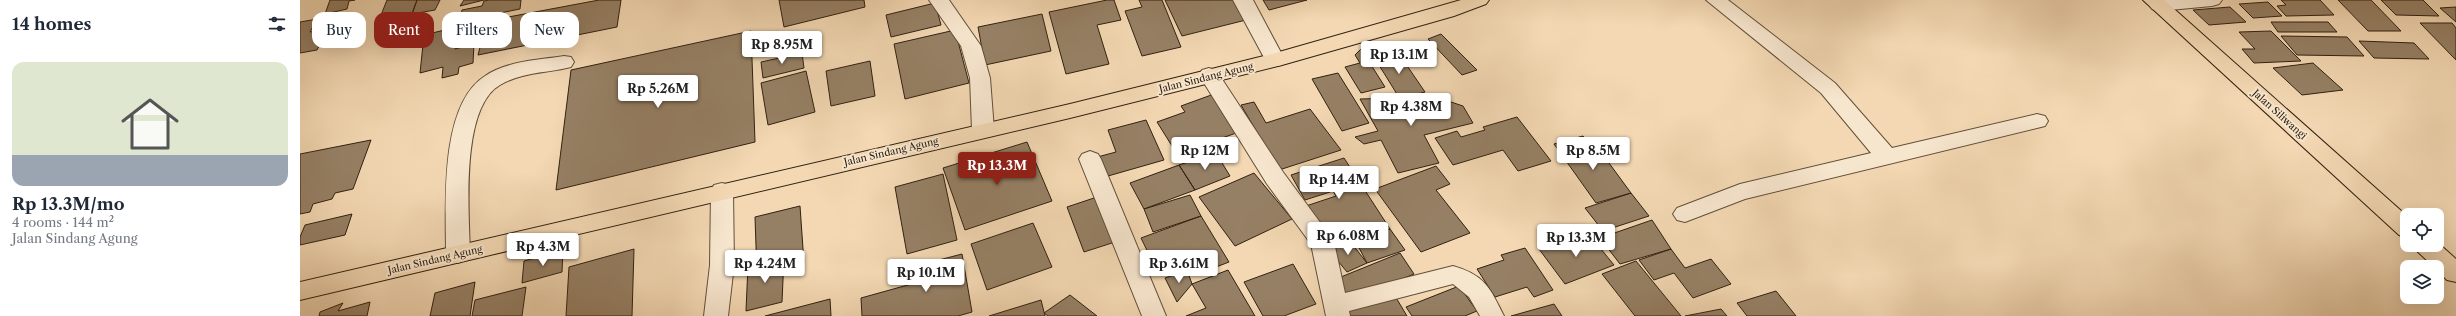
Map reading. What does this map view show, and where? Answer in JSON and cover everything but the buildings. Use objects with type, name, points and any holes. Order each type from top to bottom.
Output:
[{"type":"main road","name":"Jalan Sindang Agung","points":[[300,291],[722,191],[1070,111],[1209,75],[1274,60],[1447,12],[1479,0]]},
{"type":"main road","name":"Jalan Siliwangi","points":[[2156,2],[2400,223]]},
{"type":"main road","points":[[2433,252],[2456,273]]},
{"type":"street","points":[[939,0],[971,46],[980,78],[983,130]]},
{"type":"street","points":[[1243,0],[1274,60]]},
{"type":"street","points":[[1716,0],[1828,88],[1888,158]]},
{"type":"street","points":[[2156,2],[2212,0]]},
{"type":"street","points":[[458,254],[458,162],[471,102],[478,92],[496,78],[509,73],[564,62]]},
{"type":"street","points":[[1209,75],[1275,178],[1322,242],[1337,310],[1453,275],[1465,277],[1474,285],[1492,316]]},
{"type":"street","points":[[1685,214],[1740,192],[1888,158],[2037,121]]},
{"type":"street","points":[[1090,159],[1154,316]]},
{"type":"street","points":[[716,316],[722,265],[722,191]]}]
